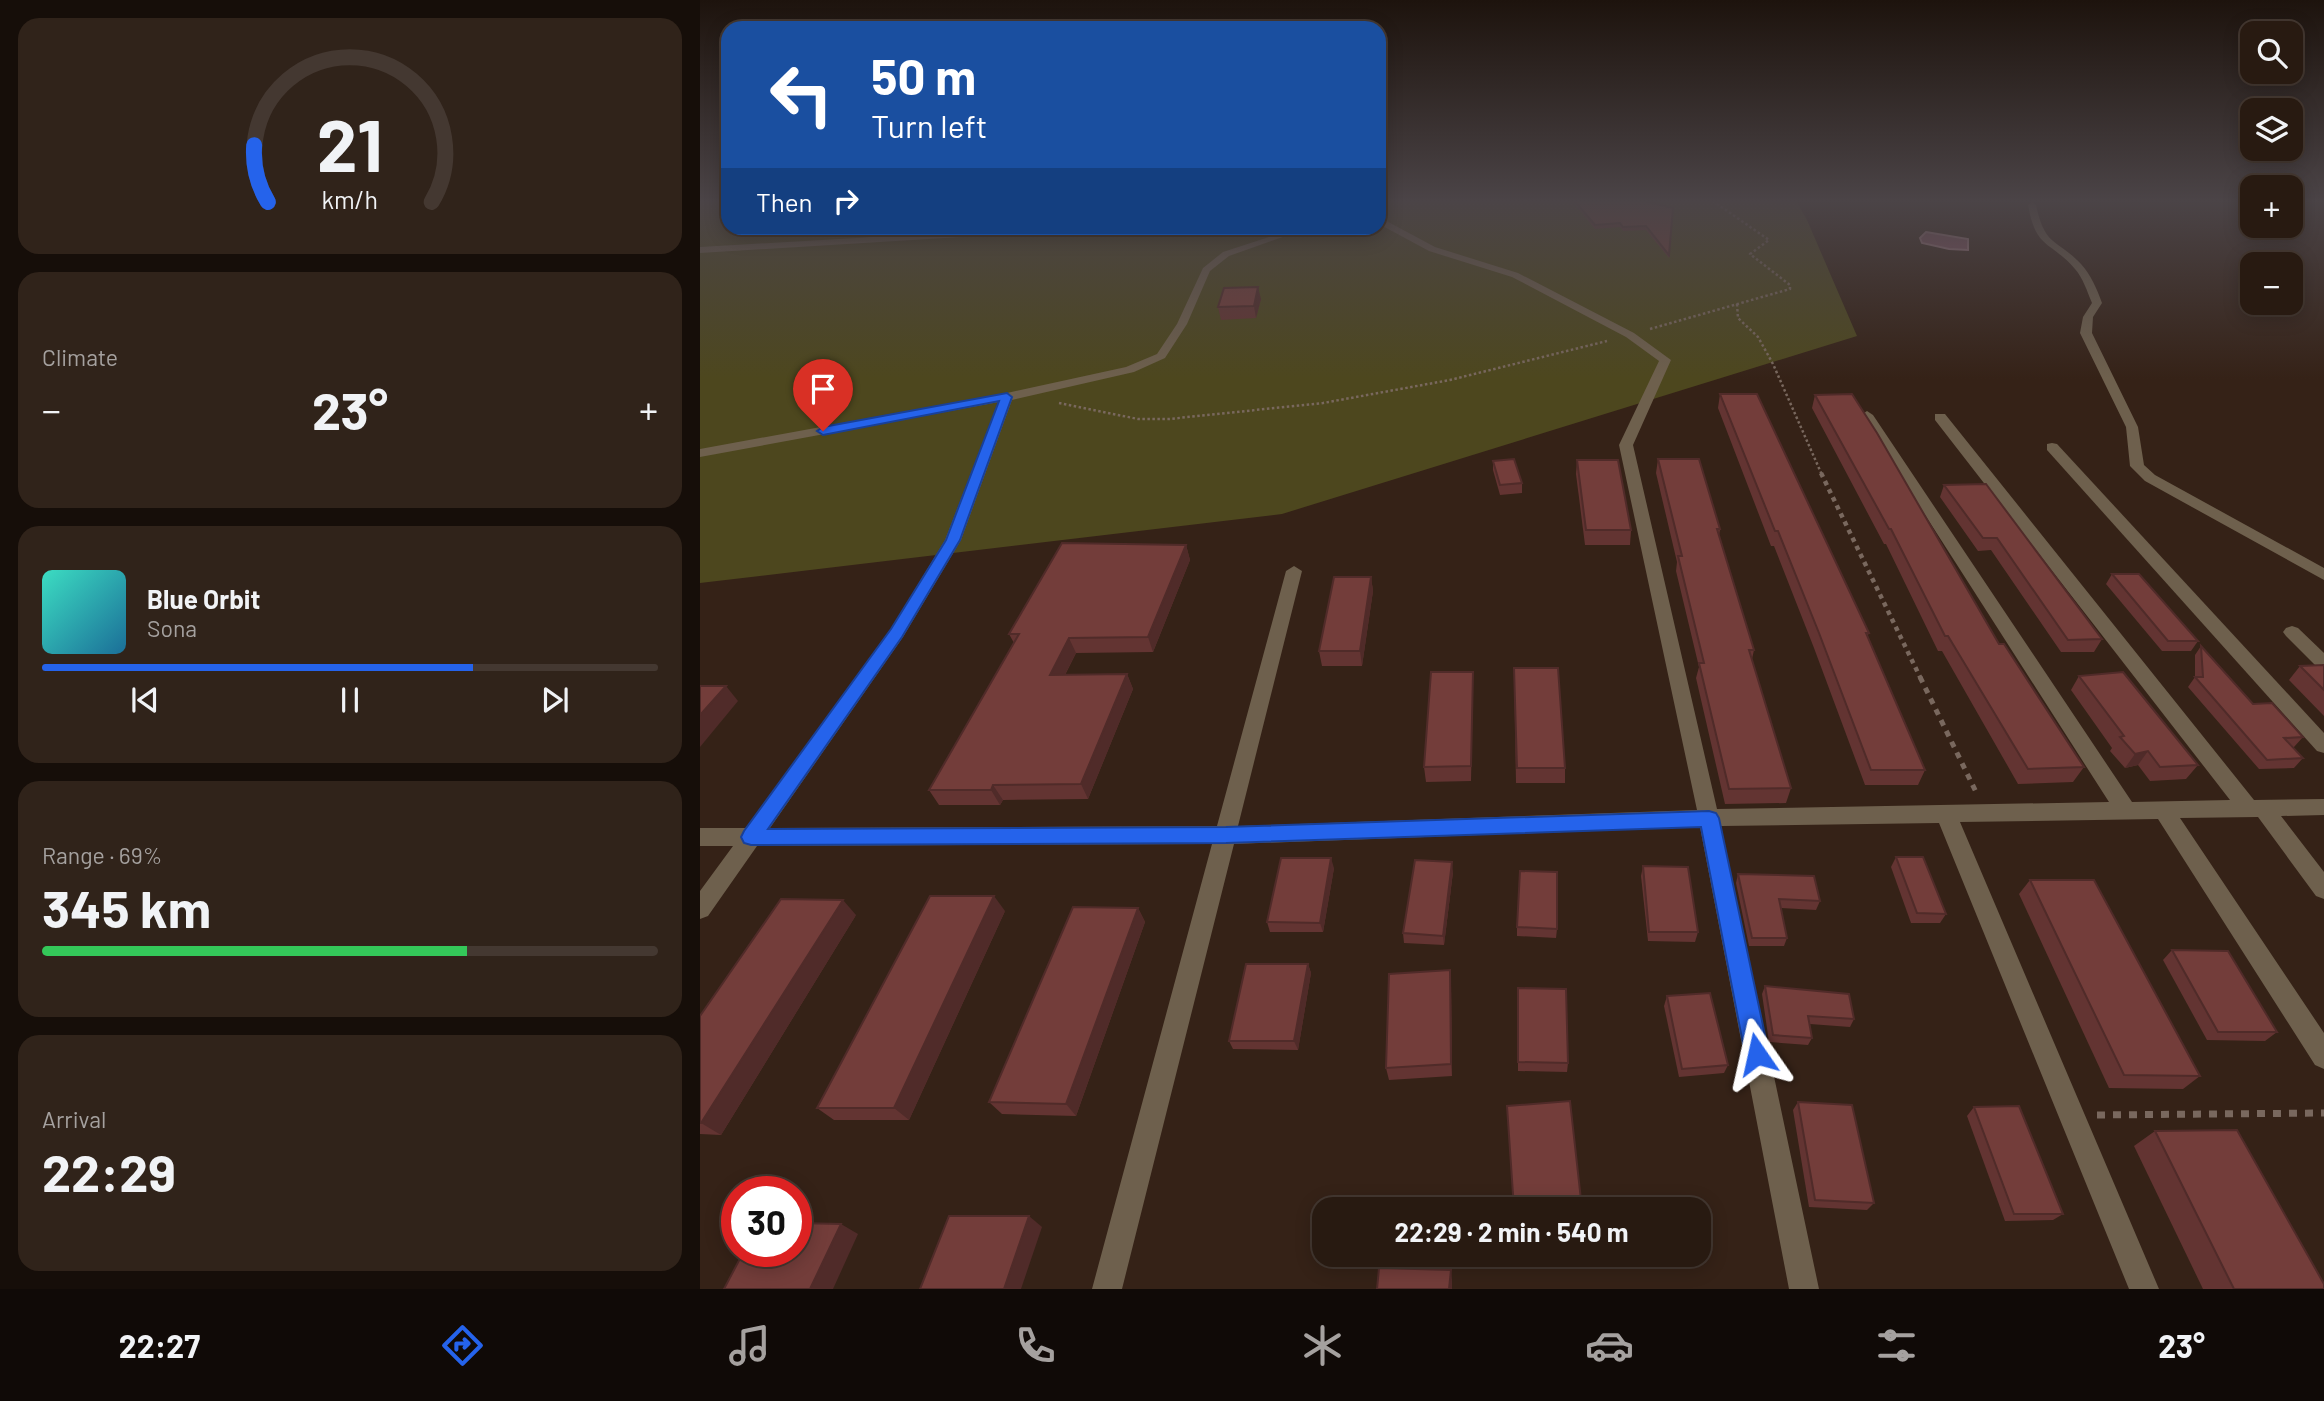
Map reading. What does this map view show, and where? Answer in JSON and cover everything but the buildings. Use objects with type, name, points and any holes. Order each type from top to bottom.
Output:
[{"type":"street","points":[[700,453],[1007,397],[1130,370],[1161,356],[1182,324],[1206,270],[1220,259]]},
{"type":"street","points":[[1464,259],[1515,275],[1630,335],[1665,359],[1626,445],[1709,818],[1804,1289]]},
{"type":"street","points":[[2070,259],[2084,274],[2092,290],[2096,303],[2088,317],[2087,333],[2132,427],[2137,466],[2162,485],[2324,575]]},
{"type":"street","points":[[700,909],[897,633],[953,540],[1007,397]]},
{"type":"street","points":[[1867,415],[2127,812]]},
{"type":"street","points":[[1940,417],[2256,809],[2324,888]]},
{"type":"street","points":[[2052,447],[2324,746]]},
{"type":"street","points":[[1107,1289],[1294,571]]},
{"type":"street","points":[[2292,632],[2324,664]]},
{"type":"street","points":[[700,837],[1226,835],[1709,818],[2324,807]]},
{"type":"street","points":[[2164,811],[2324,1056]]},
{"type":"street","points":[[1946,814],[2144,1289]]},
{"type":"path","points":[[1037,391],[1055,402],[1138,419],[1324,403],[1450,380],[1630,335],[1790,289],[1790,285],[1757,259]]},
{"type":"path","points":[[1737,304],[1738,318],[1758,337],[1773,364],[1830,494],[1987,814]]},
{"type":"path","points":[[2072,1115],[2324,1113]]},
{"type":"shaded area","points":[[700,259],[1824,259],[1857,336],[1282,514],[700,583]]},
{"type":"route","points":[[823,431],[1007,397],[953,540],[897,633],[751,837],[1226,835],[1709,818],[1757,1054]]}]
